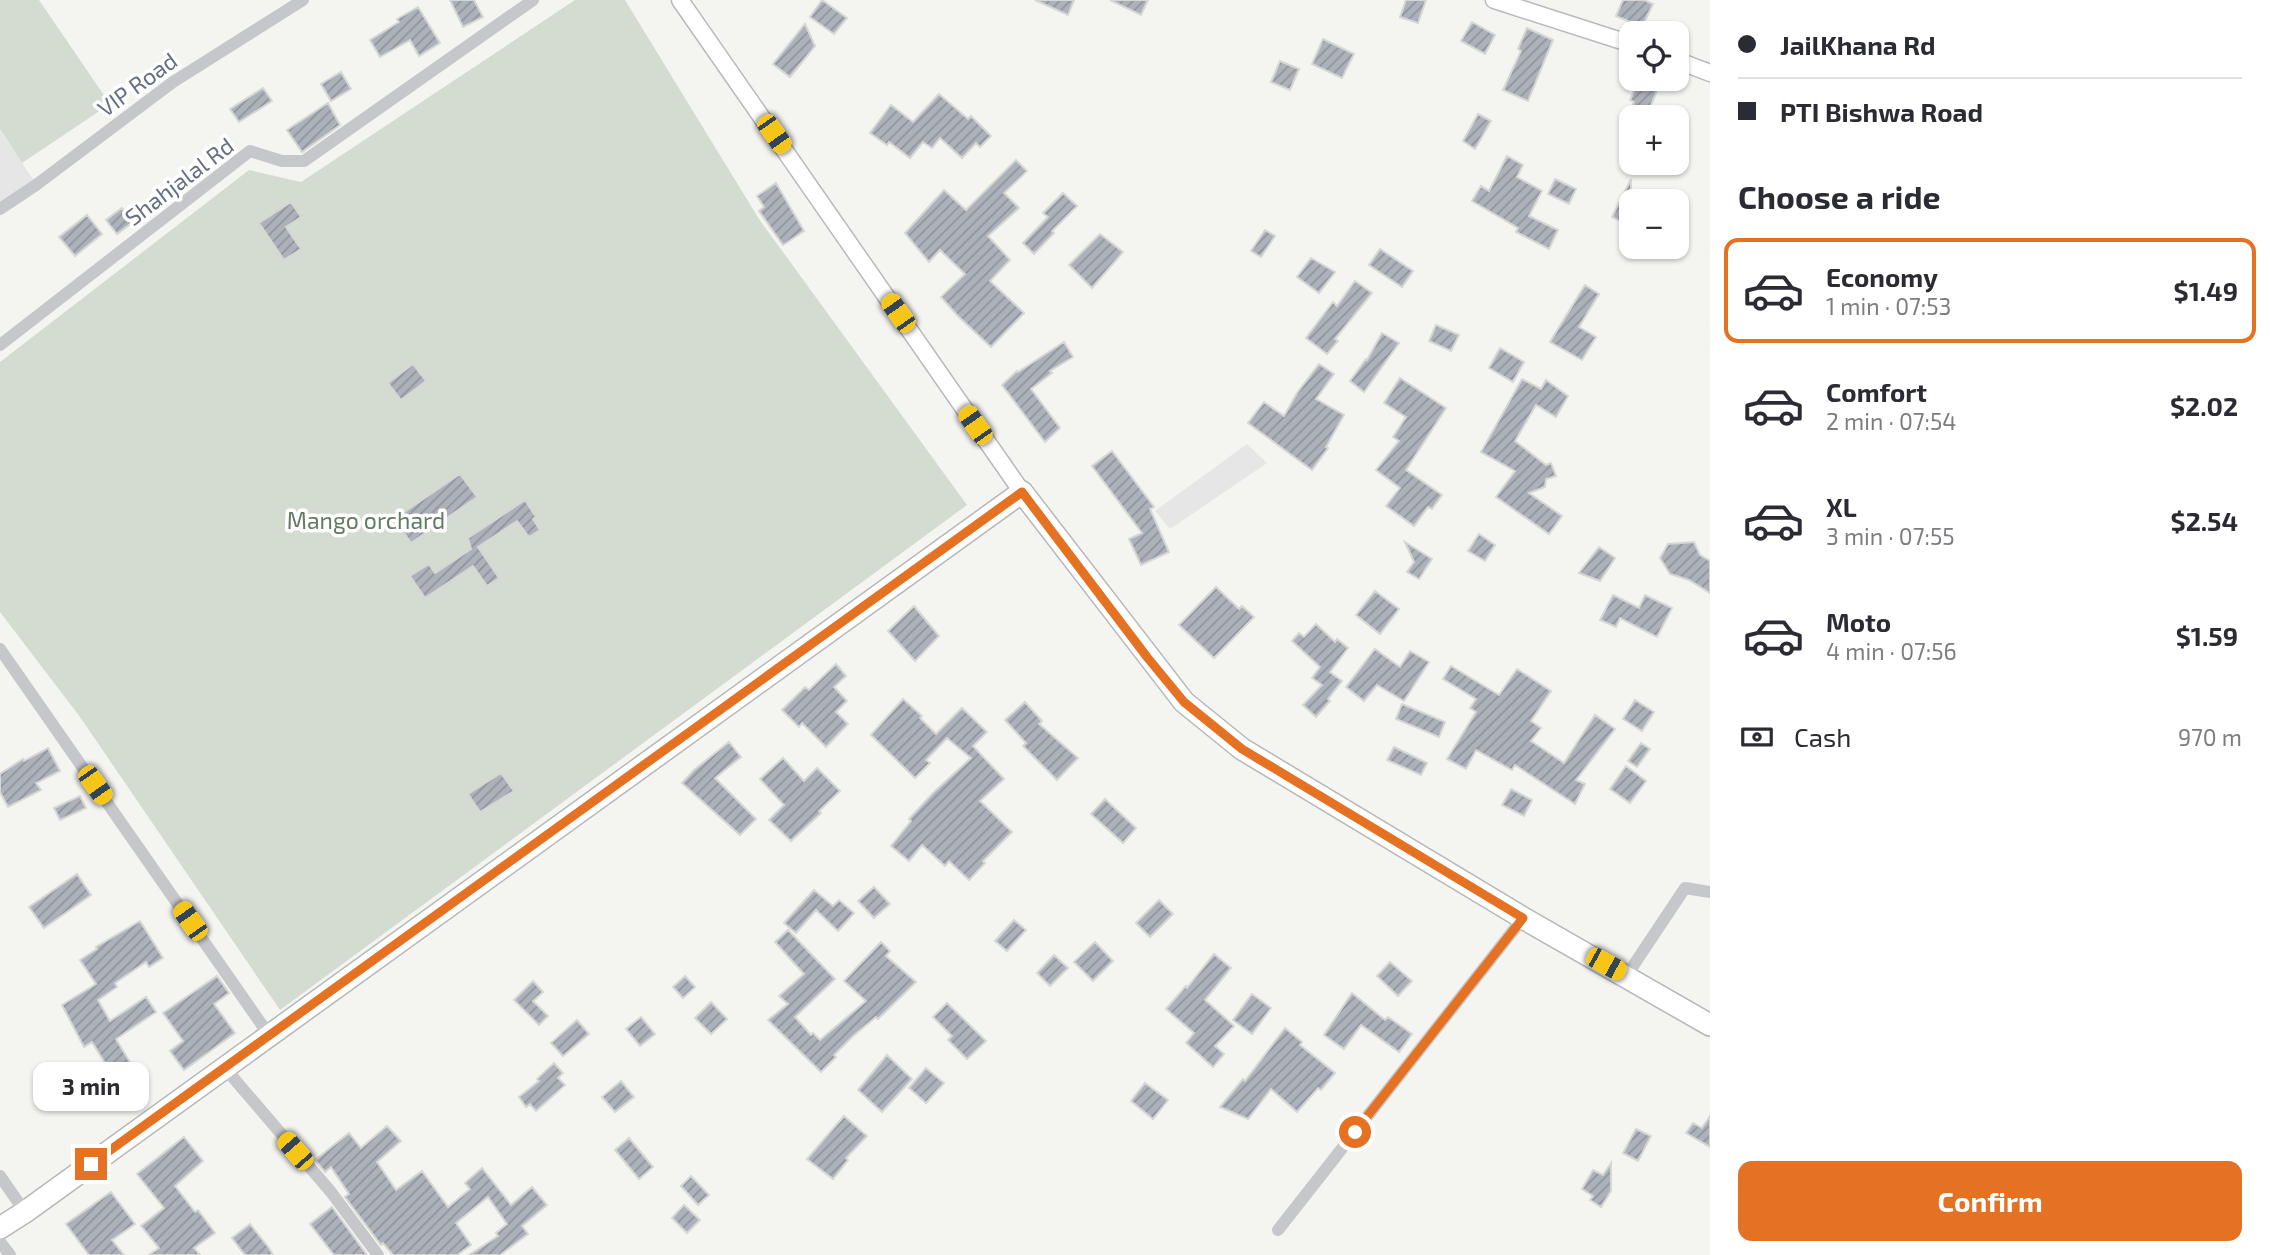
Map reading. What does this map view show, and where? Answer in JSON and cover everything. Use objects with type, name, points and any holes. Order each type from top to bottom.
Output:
[{"type":"highway","points":[[0,1228],[1022,492],[1184,702],[1242,749],[1523,918],[1627,975],[1710,1025]]},
{"type":"main road","points":[[680,0],[1022,492]]},
{"type":"main road","points":[[1494,0],[1619,40]]},
{"type":"main road","points":[[1689,65],[1710,73]]},
{"type":"street","name":"VIP Road","points":[[0,209],[173,82],[303,0]]},
{"type":"street","name":"Shahjalal Rd","points":[[0,345],[250,151],[282,162],[304,160],[533,0]]},
{"type":"street","points":[[0,649],[269,1035]]},
{"type":"street","points":[[1627,975],[1685,888],[1710,892]]},
{"type":"street","points":[[1278,1230],[1523,918]]},
{"type":"street","points":[[224,1067],[331,1192],[378,1255]]},
{"type":"street","points":[[0,1176],[25,1212]]},
{"type":"street","points":[[0,1242],[10,1255]]},
{"type":"shaded area","points":[[0,130],[35,182],[0,206]]},
{"type":"shaded area","points":[[1247,444],[1267,463],[1170,529],[1155,511]]},
{"type":"green space","points":[[0,0],[39,0],[110,104],[22,163],[0,129]]},
{"type":"green space","name":"Mango orchard","points":[[575,0],[625,0],[759,219],[967,505],[280,1010],[80,717],[0,612],[0,362],[249,170],[301,182]]},
{"type":"building","points":[[450,0],[474,0],[483,17],[463,27]]},
{"type":"building","points":[[822,0],[847,18],[834,34],[810,17]]},
{"type":"building","points":[[1035,0],[1074,0],[1068,15]]},
{"type":"building","points":[[1110,0],[1148,0],[1141,15]]},
{"type":"building","points":[[1406,0],[1426,0],[1418,23],[1400,17]]},
{"type":"building","points":[[1623,0],[1644,0],[1653,4],[1645,21],[1628,21],[1616,16]]},
{"type":"building","points":[[418,7],[440,43],[419,56],[410,40],[380,57],[370,40]]},
{"type":"building","points":[[1472,22],[1495,35],[1485,54],[1461,41]]},
{"type":"building","points":[[805,24],[815,46],[790,77],[773,64]]},
{"type":"building","points":[[1527,28],[1553,40],[1528,101],[1503,90],[1521,51],[1518,49]]},
{"type":"building","points":[[1323,39],[1354,54],[1342,78],[1312,64]]},
{"type":"building","points":[[1280,61],[1299,69],[1290,90],[1271,82]]},
{"type":"building","points":[[341,72],[351,89],[331,101],[321,84]]},
{"type":"building","points":[[263,88],[272,101],[239,122],[230,109]]},
{"type":"building","points":[[1634,91],[1657,91],[1651,105],[1632,105],[1634,102],[1630,100]]},
{"type":"building","points":[[939,94],[968,119],[971,116],[991,136],[980,147],[976,143],[962,158],[940,138],[932,148],[923,142],[910,158],[889,142],[887,145],[870,133],[891,105],[913,122]]},
{"type":"building","points":[[328,103],[340,125],[302,152],[287,130]]},
{"type":"building","points":[[1478,114],[1491,121],[1475,149],[1463,141]]},
{"type":"building","points":[[1507,156],[1523,165],[1517,177],[1542,191],[1529,216],[1558,230],[1549,249],[1516,232],[1518,228],[1472,201],[1481,186],[1489,191]]},
{"type":"building","points":[[1016,160],[1027,171],[1004,193],[1019,208],[988,236],[1010,260],[990,281],[1024,313],[991,347],[941,297],[965,274],[940,250],[929,262],[905,233],[944,190],[966,210]]},
{"type":"building","points":[[1555,179],[1576,189],[1569,204],[1548,194]]},
{"type":"building","points":[[776,183],[804,231],[783,245],[759,211],[764,207],[757,196]]},
{"type":"building","points":[[1063,193],[1077,206],[1034,254],[1023,243],[1048,217],[1043,213]]},
{"type":"building","points":[[291,202],[301,217],[286,227],[301,249],[284,260],[259,223]]},
{"type":"building","points":[[1619,203],[1619,220],[1612,217]]},
{"type":"building","points":[[122,208],[133,222],[117,234],[106,220]]},
{"type":"building","points":[[87,215],[102,234],[75,256],[59,237]]},
{"type":"building","points":[[1265,230],[1275,236],[1261,257],[1251,251]]},
{"type":"building","points":[[1100,234],[1123,252],[1092,288],[1069,265]]},
{"type":"building","points":[[1380,249],[1413,271],[1402,287],[1369,265]]},
{"type":"building","points":[[1311,258],[1335,272],[1319,293],[1297,277]]},
{"type":"building","points":[[1355,281],[1372,293],[1335,339],[1338,341],[1327,354],[1306,338],[1333,302],[1337,306]]},
{"type":"building","points":[[1585,285],[1599,294],[1579,327],[1596,337],[1582,360],[1550,342]]},
{"type":"building","points":[[1436,325],[1459,335],[1451,351],[1429,341]]},
{"type":"building","points":[[1382,333],[1399,343],[1364,392],[1350,381],[1367,360]]},
{"type":"building","points":[[1064,342],[1073,357],[1050,371],[1052,373],[1031,389],[1060,428],[1045,442],[1002,385],[1017,371]]},
{"type":"building","points":[[1500,348],[1524,362],[1513,382],[1489,368]]},
{"type":"building","points":[[413,364],[426,381],[401,400],[388,383]]},
{"type":"building","points":[[1319,364],[1334,374],[1316,399],[1344,415],[1326,447],[1328,448],[1312,470],[1248,423],[1264,402],[1284,416]]},
{"type":"building","points":[[1400,378],[1446,408],[1406,470],[1442,495],[1432,509],[1428,507],[1414,526],[1386,506],[1400,488],[1376,470],[1399,441],[1393,437],[1406,417],[1384,403]]},
{"type":"building","points":[[1522,379],[1541,389],[1546,380],[1568,396],[1556,417],[1536,405],[1515,441],[1546,465],[1551,463],[1556,476],[1546,479],[1545,487],[1529,493],[1562,516],[1549,534],[1496,497],[1515,471],[1481,452]]},
{"type":"building","points":[[1112,451],[1154,507],[1150,509],[1169,552],[1141,565],[1129,539],[1142,533],[1092,466]]},
{"type":"building","points":[[460,474],[477,497],[411,543],[394,519]]},
{"type":"building","points":[[525,500],[536,517],[533,519],[540,530],[529,537],[517,521],[478,547],[499,578],[487,586],[473,566],[425,598],[410,576],[429,564],[435,573],[471,549],[468,538]]},
{"type":"building","points":[[1479,534],[1495,545],[1485,561],[1468,551]]},
{"type":"building","points":[[1405,542],[1432,559],[1419,579],[1407,572],[1414,562]]},
{"type":"building","points":[[1694,542],[1700,555],[1710,561],[1710,593],[1689,580],[1670,574],[1660,558],[1668,544]]},
{"type":"building","points":[[1599,547],[1615,558],[1600,581],[1579,573]]},
{"type":"building","points":[[1216,587],[1239,609],[1242,606],[1254,617],[1214,658],[1179,625]]},
{"type":"building","points":[[1375,591],[1399,609],[1380,634],[1356,615]]},
{"type":"building","points":[[1613,595],[1639,608],[1645,595],[1672,608],[1657,637],[1620,618],[1616,627],[1600,620]]},
{"type":"building","points":[[914,606],[939,636],[915,661],[888,631]]},
{"type":"building","points":[[1316,624],[1335,642],[1337,639],[1348,648],[1330,672],[1342,681],[1316,717],[1303,705],[1322,685],[1312,678],[1320,667],[1292,641],[1299,633],[1304,637]]},
{"type":"building","points":[[1375,649],[1400,667],[1410,651],[1429,662],[1404,701],[1377,685],[1364,701],[1346,687]]},
{"type":"building","points":[[836,664],[846,676],[834,687],[847,701],[836,712],[848,724],[826,747],[802,723],[799,727],[782,710],[805,687],[809,690]]},
{"type":"building","points":[[1451,666],[1499,695],[1517,669],[1551,691],[1531,721],[1541,728],[1531,741],[1564,763],[1595,715],[1615,729],[1576,780],[1585,784],[1575,804],[1515,765],[1512,770],[1476,750],[1466,769],[1447,759],[1476,712],[1470,708],[1476,699],[1443,679]]},
{"type":"building","points":[[903,699],[922,716],[920,718],[936,734],[962,708],[987,732],[973,746],[1004,779],[980,801],[1012,832],[983,861],[985,863],[969,880],[949,861],[945,866],[922,845],[909,861],[891,846],[911,821],[909,819],[971,758],[947,738],[926,760],[930,763],[915,778],[871,735]]},
{"type":"building","points":[[1635,700],[1654,712],[1642,731],[1623,719]]},
{"type":"building","points":[[1025,702],[1042,721],[1039,724],[1078,758],[1057,780],[1023,746],[1026,743],[1005,720]]},
{"type":"building","points":[[1402,704],[1445,722],[1439,737],[1396,719]]},
{"type":"building","points":[[729,742],[741,757],[715,778],[756,819],[740,835],[682,783]]},
{"type":"building","points":[[1641,743],[1650,749],[1637,767],[1628,761]]},
{"type":"building","points":[[1394,747],[1427,763],[1421,775],[1387,760]]},
{"type":"building","points":[[48,748],[60,771],[36,783],[41,790],[8,807],[0,792],[0,774],[23,759],[24,761]]},
{"type":"building","points":[[783,758],[804,781],[817,768],[840,791],[791,841],[769,820],[784,805],[760,779]]},
{"type":"building","points":[[1626,766],[1646,781],[1630,803],[1610,789]]},
{"type":"building","points":[[501,773],[514,791],[480,812],[468,794]]},
{"type":"building","points":[[1511,789],[1532,800],[1524,816],[1502,805]]},
{"type":"building","points":[[80,796],[86,808],[60,820],[54,808]]},
{"type":"building","points":[[1105,799],[1136,828],[1123,843],[1091,814]]},
{"type":"building","points":[[77,874],[91,895],[44,928],[29,907]]},
{"type":"building","points":[[874,887],[890,904],[874,918],[858,901]]},
{"type":"building","points":[[814,890],[833,906],[839,900],[854,913],[838,931],[816,910],[796,933],[784,923]]},
{"type":"building","points":[[1159,900],[1173,914],[1150,937],[1136,923]]},
{"type":"building","points":[[1014,920],[1026,930],[1007,951],[995,941]]},
{"type":"building","points":[[140,921],[163,958],[149,967],[146,962],[115,983],[117,987],[98,1000],[110,1021],[146,997],[156,1012],[116,1039],[131,1064],[113,1076],[92,1042],[84,1047],[62,1005],[96,984],[80,960],[97,949],[96,947]]},
{"type":"building","points":[[788,930],[835,979],[795,1017],[811,1035],[813,1033],[820,1040],[866,1001],[844,981],[881,942],[890,951],[886,956],[916,982],[878,1019],[876,1017],[853,1036],[821,1072],[768,1020],[788,1004],[779,996],[804,974],[775,942]]},
{"type":"building","points":[[1095,942],[1113,961],[1093,981],[1074,962]]},
{"type":"building","points":[[1214,954],[1231,968],[1205,1000],[1234,1026],[1215,1046],[1224,1054],[1213,1067],[1186,1043],[1194,1033],[1166,1009]]},
{"type":"building","points":[[1054,955],[1068,968],[1050,986],[1037,973]]},
{"type":"building","points":[[1390,962],[1412,981],[1398,996],[1377,976]]},
{"type":"building","points":[[217,976],[229,993],[214,1004],[235,1033],[184,1070],[170,1051],[183,1041],[163,1013]]},
{"type":"building","points":[[685,976],[695,987],[683,998],[673,987]]},
{"type":"building","points":[[533,981],[543,992],[533,1001],[548,1016],[539,1025],[514,1000]]},
{"type":"building","points":[[1352,993],[1385,1020],[1388,1017],[1412,1034],[1399,1052],[1361,1025],[1344,1049],[1324,1035]]},
{"type":"building","points":[[1252,994],[1271,1008],[1252,1034],[1233,1020]]},
{"type":"building","points":[[711,1002],[727,1019],[711,1034],[695,1018]]},
{"type":"building","points":[[947,1003],[986,1041],[967,1059],[948,1040],[952,1036],[933,1017]]},
{"type":"building","points":[[641,1017],[655,1034],[640,1046],[626,1029]]},
{"type":"building","points":[[577,1020],[589,1034],[563,1056],[551,1043]]},
{"type":"building","points":[[1285,1028],[1302,1042],[1300,1045],[1335,1073],[1297,1112],[1271,1089],[1248,1119],[1220,1107],[1243,1079],[1245,1081]]},
{"type":"building","points":[[887,1055],[912,1079],[882,1112],[858,1090]]},
{"type":"building","points":[[554,1063],[563,1073],[558,1078],[565,1085],[536,1111],[530,1104],[526,1107],[519,1097],[539,1081],[537,1079]]},
{"type":"building","points":[[926,1068],[944,1083],[926,1103],[909,1088]]},
{"type":"building","points":[[621,1081],[634,1097],[615,1112],[602,1097]]},
{"type":"building","points":[[1145,1083],[1168,1100],[1153,1119],[1131,1101]]},
{"type":"building","points":[[844,1116],[867,1136],[846,1158],[848,1160],[833,1179],[807,1159]]},
{"type":"building","points":[[1710,1116],[1710,1147],[1686,1133],[1693,1123],[1702,1128]]},
{"type":"building","points":[[387,1126],[401,1141],[377,1162],[396,1190],[422,1171],[448,1207],[470,1189],[465,1183],[482,1168],[511,1205],[532,1187],[547,1205],[522,1226],[528,1234],[500,1255],[469,1255],[498,1236],[496,1233],[507,1224],[488,1197],[456,1223],[471,1245],[457,1255],[393,1255],[383,1243],[381,1245],[345,1197],[349,1194],[331,1167],[325,1172],[315,1160],[349,1133],[361,1148]]},
{"type":"building","points":[[1636,1129],[1651,1136],[1638,1161],[1623,1153]]},
{"type":"building","points":[[184,1137],[203,1161],[175,1186],[215,1233],[194,1248],[200,1255],[149,1255],[159,1248],[141,1226],[164,1208],[137,1174]]},
{"type":"building","points":[[629,1138],[653,1167],[639,1179],[615,1150]]},
{"type":"building","points":[[1611,1163],[1611,1191],[1601,1207],[1590,1200],[1593,1196],[1582,1189],[1593,1170],[1603,1175]]},
{"type":"building","points":[[691,1176],[709,1195],[698,1205],[681,1186]]},
{"type":"building","points":[[111,1192],[135,1224],[112,1240],[124,1255],[89,1255],[66,1224]]},
{"type":"building","points":[[684,1205],[700,1220],[687,1233],[672,1218]]},
{"type":"building","points":[[332,1207],[367,1255],[334,1255],[310,1224]]},
{"type":"building","points":[[250,1224],[273,1255],[245,1255],[232,1238]]},
{"type":"route","points":[[91,1164],[1022,492],[1184,702],[1242,749],[1523,918],[1355,1132]]}]
